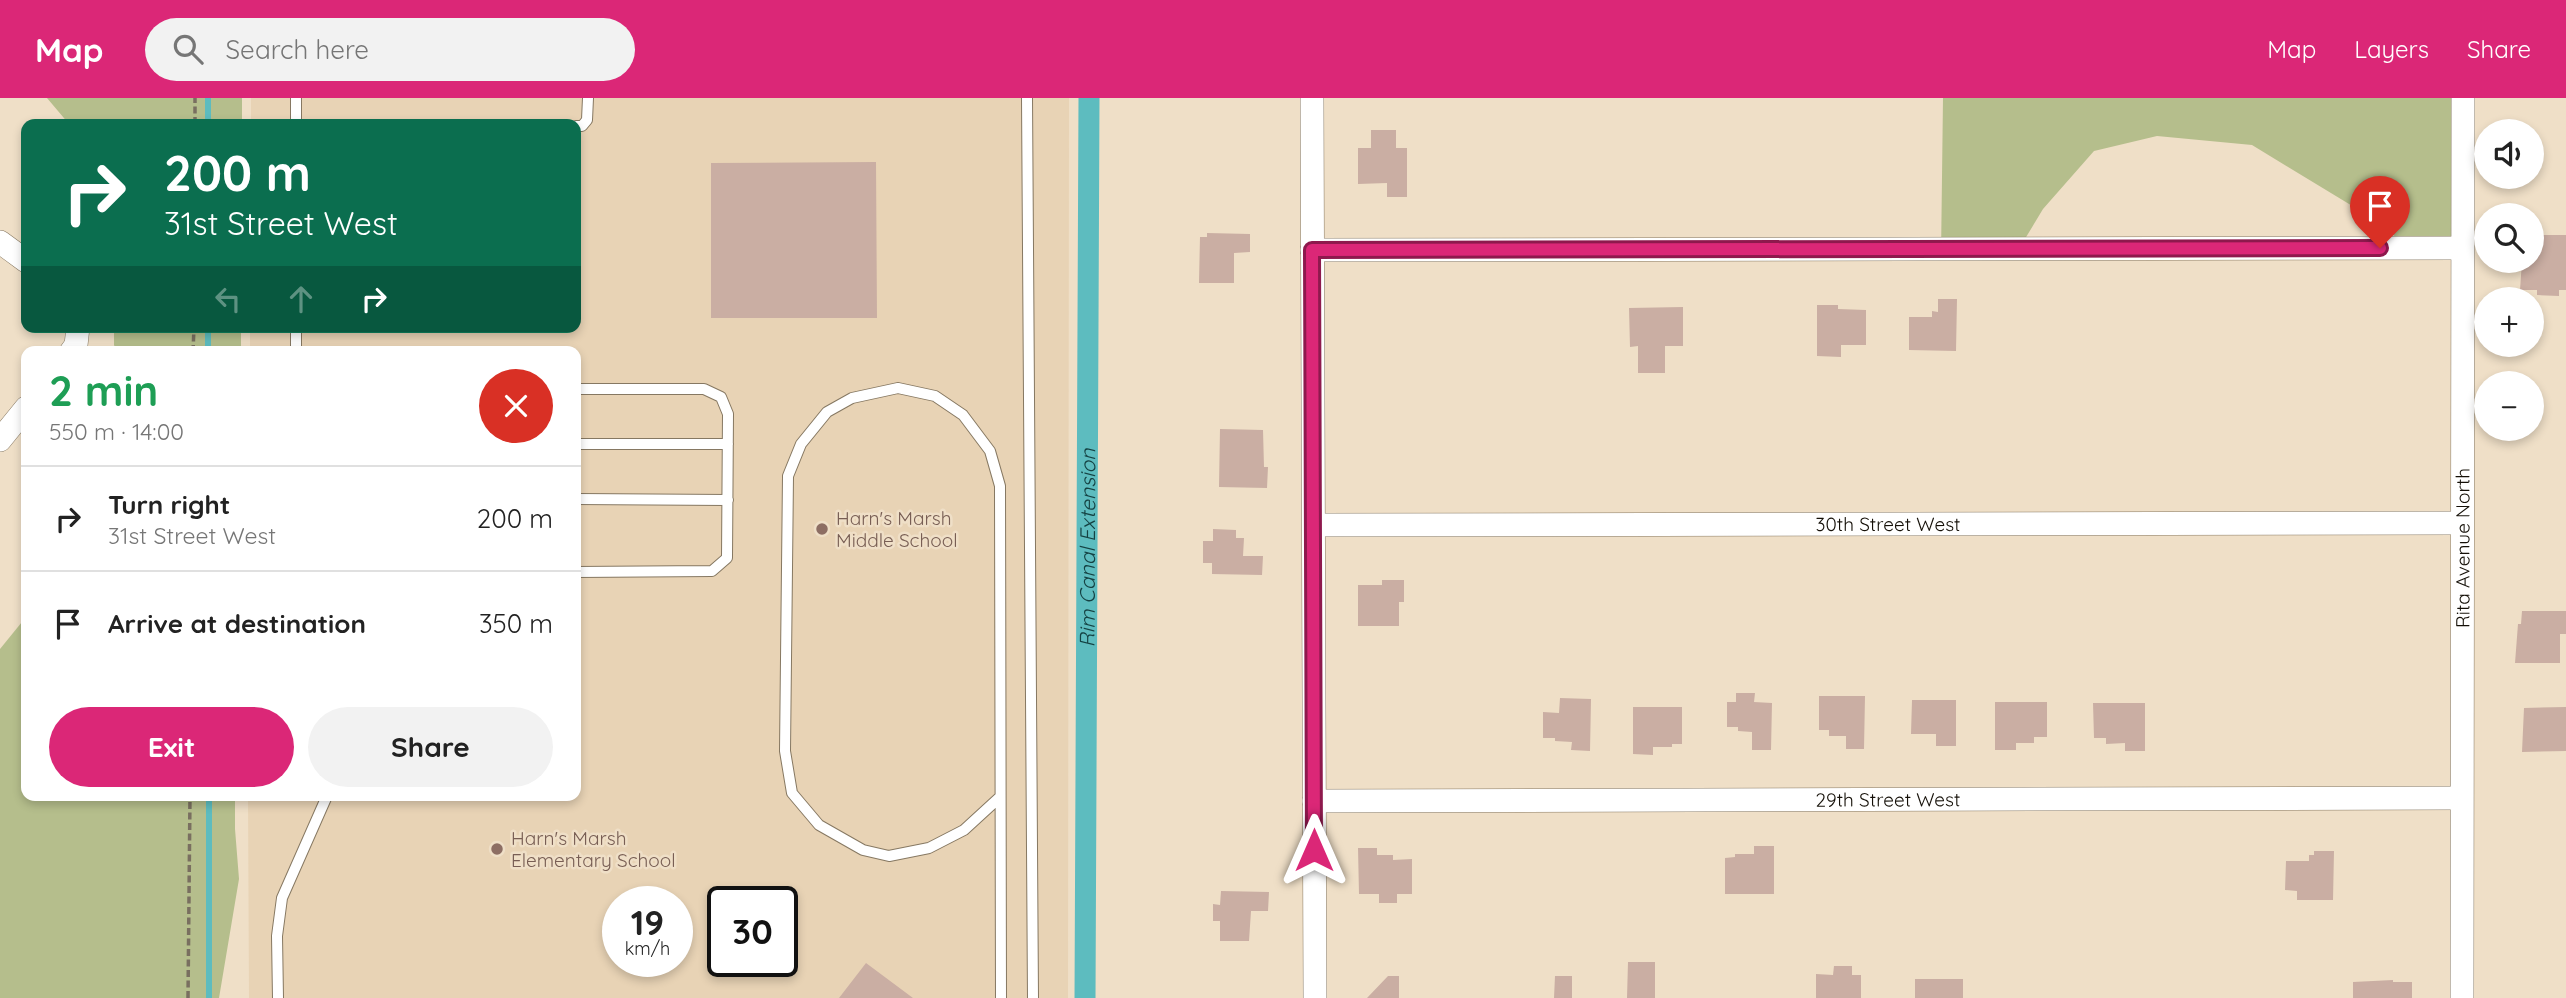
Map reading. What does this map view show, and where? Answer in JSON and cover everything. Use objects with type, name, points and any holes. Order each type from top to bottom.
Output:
[{"type":"street","points":[[1312,98],[1315,998]]},
{"type":"street","name":"Rita Avenue North","points":[[2462,998],[2463,98]]},
{"type":"street","points":[[0,242],[21,257]]},
{"type":"street","points":[[1312,250],[2462,248]]},
{"type":"street","points":[[0,440],[21,414]]},
{"type":"street","name":"30th Street West","points":[[1314,525],[2462,523]]},
{"type":"street","name":"29th Street West","points":[[1314,801],[2461,798]]},
{"type":"lane","points":[[296,98],[296,119]]},
{"type":"lane","points":[[581,126],[587,120],[588,98]]},
{"type":"lane","points":[[1027,98],[1033,998]]},
{"type":"lane","points":[[1000,797],[964,830],[929,848],[889,856],[863,850],[819,825],[792,793],[785,751],[788,476],[801,444],[827,412],[852,398],[898,387],[935,396],[963,415],[990,451],[1000,486],[1001,998]]},
{"type":"lane","points":[[581,389],[704,389],[721,397],[728,414],[727,558],[712,571],[581,572]]},
{"type":"lane","points":[[581,444],[728,444]]},
{"type":"lane","points":[[581,499],[727,500]]},
{"type":"lane","points":[[278,998],[277,936],[282,898],[325,801]]},
{"type":"path","points":[[195,98],[195,119]]},
{"type":"path","points":[[188,998],[190,801]]},
{"type":"shaded area","name":"Harn's Marsh Middle School","points":[[251,98],[1069,98],[1068,998],[249,998],[248,801],[581,801],[581,346],[250,346],[250,333],[581,333],[581,119],[251,119]]},
{"type":"green space","points":[[47,98],[242,98],[242,119],[65,119]]},
{"type":"green space","points":[[1943,98],[2454,98],[2463,252],[2403,242],[2354,207],[2252,145],[2157,136],[2094,151],[2043,209],[2014,257],[1941,256]]},
{"type":"green space","points":[[114,333],[241,333],[241,346],[114,345]]},
{"type":"green space","points":[[21,623],[21,801],[235,801],[239,879],[219,998],[0,998],[0,649]]},
{"type":"building","points":[[1371,130],[1396,130],[1396,148],[1407,148],[1407,197],[1387,197],[1387,183],[1358,184],[1358,148],[1371,148]]},
{"type":"building","points":[[876,162],[877,318],[711,318],[711,163]]},
{"type":"building","points":[[1207,233],[1250,234],[1250,252],[1234,253],[1234,283],[1199,283],[1200,237],[1207,237]]},
{"type":"building","points":[[2544,235],[2566,235],[2566,290],[2559,290],[2559,296],[2544,295],[2544,287],[2520,287],[2521,273],[2544,273]]},
{"type":"building","points":[[1938,299],[1957,299],[1956,351],[1909,350],[1909,317],[1932,317],[1932,311],[1938,312]]},
{"type":"building","points":[[1817,305],[1838,305],[1838,309],[1866,310],[1866,345],[1841,345],[1841,357],[1817,356]]},
{"type":"building","points":[[1683,307],[1683,346],[1665,346],[1665,373],[1638,373],[1638,346],[1630,347],[1629,308]]},
{"type":"building","points":[[1220,429],[1263,430],[1264,467],[1268,467],[1267,488],[1219,487]]},
{"type":"building","points":[[1213,529],[1236,530],[1236,538],[1244,538],[1243,556],[1263,556],[1262,575],[1212,574],[1212,563],[1203,563],[1203,541],[1213,541]]},
{"type":"building","points":[[1382,580],[1404,580],[1404,602],[1399,602],[1399,626],[1358,626],[1358,585],[1382,585]]},
{"type":"building","points":[[2522,611],[2566,611],[2566,634],[2560,634],[2560,663],[2515,663],[2518,624],[2521,624]]},
{"type":"building","points":[[1736,693],[1755,693],[1754,702],[1772,703],[1771,750],[1752,750],[1752,732],[1738,731],[1738,727],[1727,727],[1727,702],[1736,702]]},
{"type":"building","points":[[1819,696],[1865,696],[1864,749],[1846,749],[1846,736],[1829,736],[1829,730],[1819,730]]},
{"type":"building","points":[[1560,698],[1591,699],[1590,751],[1571,750],[1572,742],[1543,738],[1543,712],[1559,713]]},
{"type":"building","points":[[1912,700],[1956,700],[1956,746],[1936,746],[1936,734],[1911,734]]},
{"type":"building","points":[[1995,702],[2047,702],[2047,737],[2034,737],[2034,743],[2016,743],[2016,750],[1995,750]]},
{"type":"building","points":[[2093,703],[2145,703],[2145,751],[2125,751],[2125,743],[2106,744],[2106,738],[2094,738]]},
{"type":"building","points":[[1633,707],[1682,707],[1682,744],[1653,747],[1653,755],[1633,754]]},
{"type":"building","points":[[2566,707],[2566,751],[2522,752],[2524,708]]},
{"type":"building","points":[[1754,846],[1774,846],[1774,894],[1725,894],[1725,858],[1735,857],[1735,854],[1754,854]]},
{"type":"building","points":[[1358,848],[1377,848],[1377,855],[1393,855],[1393,860],[1412,859],[1412,894],[1397,894],[1397,903],[1379,903],[1379,894],[1359,894]]},
{"type":"building","points":[[2314,851],[2334,851],[2333,900],[2297,900],[2297,891],[2285,890],[2286,861],[2309,861],[2309,855],[2314,855]]},
{"type":"building","points":[[1221,891],[1269,892],[1268,911],[1251,911],[1249,941],[1220,941],[1220,921],[1213,921],[1213,904],[1220,905]]},
{"type":"building","points":[[1628,962],[1655,962],[1655,998],[1627,998]]},
{"type":"building","points":[[866,963],[913,998],[839,998]]},
{"type":"building","points":[[1834,966],[1852,966],[1852,975],[1861,975],[1861,998],[1816,998],[1816,974],[1833,975]]},
{"type":"building","points":[[1388,976],[1399,976],[1399,998],[1367,998]]},
{"type":"building","points":[[1555,976],[1572,976],[1572,998],[1554,998]]},
{"type":"building","points":[[1915,979],[1963,979],[1963,998],[1915,998]]},
{"type":"building","points":[[2353,982],[2412,982],[2412,998],[2353,998]]},
{"type":"waterway","points":[[208,98],[208,119]]},
{"type":"waterway","name":"Rim Canal Extension","points":[[1085,998],[1089,98]]},
{"type":"waterway","points":[[208,333],[208,346]]},
{"type":"waterway","points":[[209,801],[209,998]]},
{"type":"place","name":"Harn's Marsh Middle School","points":[[822,529]]},
{"type":"place","name":"Harn's Marsh Elementary School","points":[[497,849]]},
{"type":"route","points":[[1314,850],[1312,250],[2380,248]]}]
